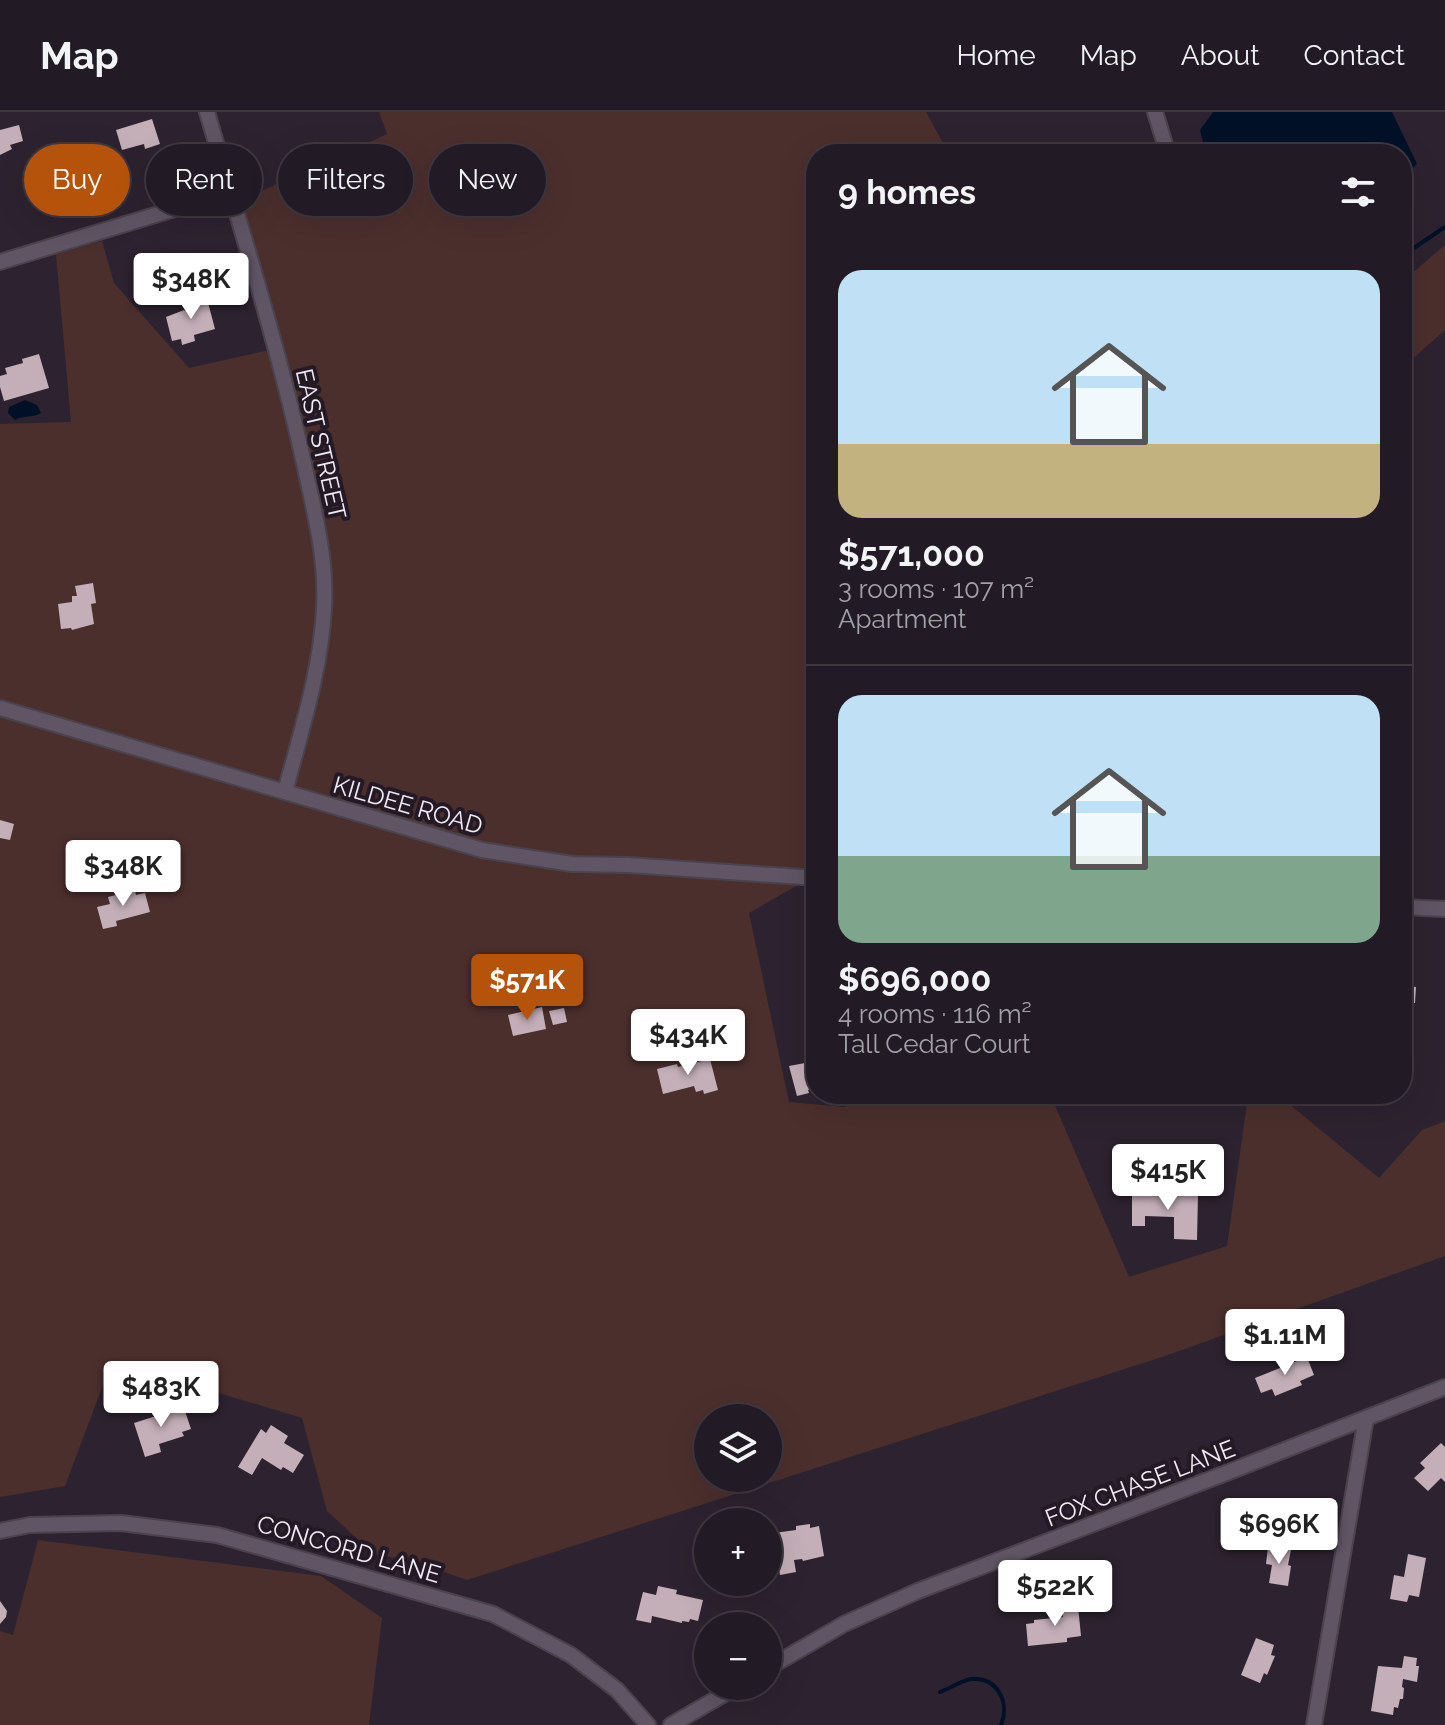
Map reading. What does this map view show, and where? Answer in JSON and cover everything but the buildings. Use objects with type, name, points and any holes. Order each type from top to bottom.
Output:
[{"type":"street","name":"EAST STREET","points":[[207,112],[217,144]]},
{"type":"street","points":[[1155,112],[1165,144]]},
{"type":"street","points":[[0,262],[152,216]]},
{"type":"street","name":"EAST STREET","points":[[238,216],[297,432],[321,542],[324,578],[319,657],[285,792]]},
{"type":"street","name":"KILDEE ROAD","points":[[0,708],[505,855],[572,864],[806,877]]},
{"type":"street","points":[[1412,907],[1445,909]]},
{"type":"street","name":"FOX CHASE LANE","points":[[782,1660],[844,1624],[918,1591],[1445,1387]]},
{"type":"street","points":[[1314,1725],[1366,1418]]},
{"type":"street","name":"CONCORD LANE","points":[[0,1531],[30,1525],[121,1523],[217,1535],[493,1614],[571,1655],[617,1690],[648,1725]]},
{"type":"street","points":[[671,1725],[714,1700]]},
{"type":"shaded area","points":[[379,112],[926,112],[944,144],[806,144],[806,880],[749,913],[789,1102],[845,1107],[849,1104],[1054,1104],[1129,1277],[1227,1246],[1247,1104],[1289,1104],[1379,1178],[1422,1130],[1445,1121],[1445,1256],[1165,1356],[782,1479],[782,1404],[694,1404],[694,1492],[741,1492],[467,1580],[412,1561],[374,1554],[327,1511],[302,1418],[112,1361],[65,1486],[0,1497],[0,424],[71,422],[56,254],[102,241],[114,283],[189,368],[274,349],[236,216],[262,216],[262,191],[278,184],[278,216],[413,216],[413,144],[365,144],[387,134]]},
{"type":"shaded area","points":[[1445,245],[1445,330],[1412,359],[1412,273]]},
{"type":"shaded area","points":[[38,1540],[321,1576],[382,1618],[369,1725],[0,1725],[0,1631],[13,1635]]},
{"type":"water","points":[[1213,112],[1392,112],[1407,144],[1204,144],[1200,130]]},
{"type":"water","points":[[25,400],[37,405],[41,413],[15,420],[8,413],[9,407]]},
{"type":"waterway","points":[[1412,249],[1445,227]]},
{"type":"waterway","points":[[940,1692],[971,1679],[988,1682],[1003,1700],[1001,1725]]}]
